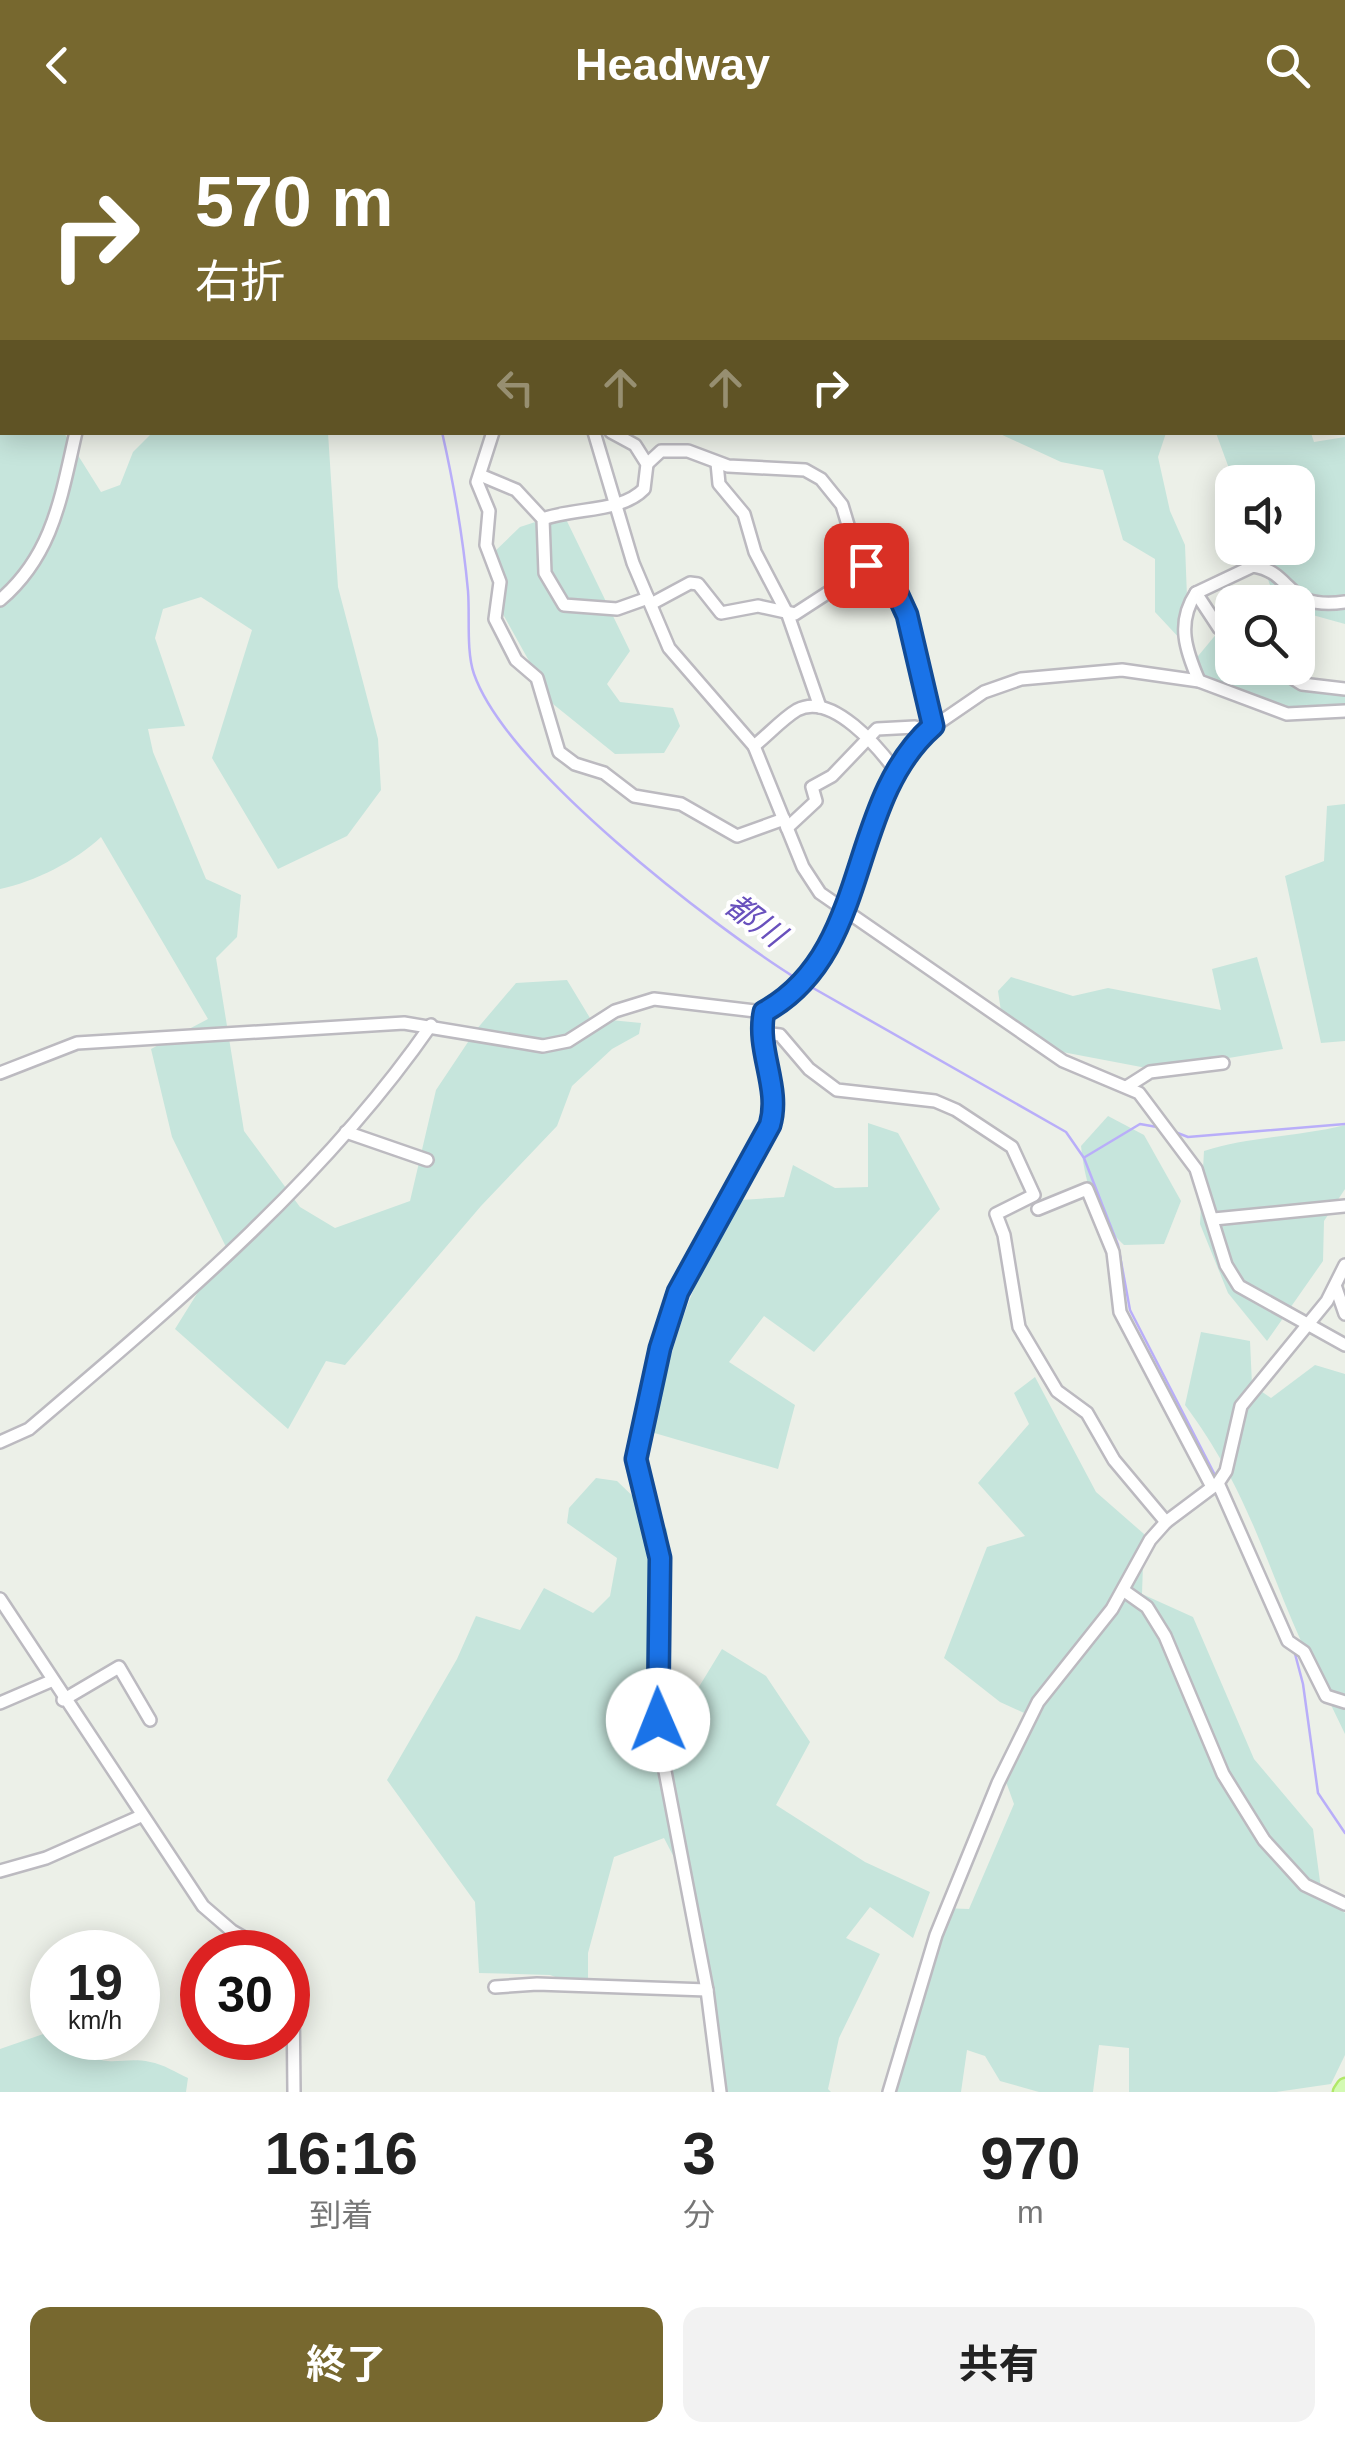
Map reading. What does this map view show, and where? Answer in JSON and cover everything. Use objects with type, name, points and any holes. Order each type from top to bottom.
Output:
[{"type":"street","points":[[0,600],[30,570],[52,533],[75,435]]},
{"type":"street","points":[[492,435],[477,482],[489,511],[486,545],[500,582],[496,619],[516,660],[537,678],[559,752],[575,764],[604,773],[634,796],[680,804],[737,836],[786,824],[816,801],[812,787],[832,776],[870,736],[890,726],[930,729]]},
{"type":"street","points":[[595,435],[649,601],[669,648],[754,746],[813,884],[846,914],[1063,1061],[1128,1086],[1151,1105],[1189,1158],[1214,1219],[1226,1265],[1238,1286],[1345,1345]]},
{"type":"street","points":[[617,435],[635,445],[648,464]]},
{"type":"street","points":[[543,518],[571,509],[618,506],[644,489],[648,464],[661,452],[672,449],[698,453],[717,463],[814,472],[842,505],[858,558],[891,580],[907,615],[930,729]]},
{"type":"street","points":[[717,463],[719,484],[744,514],[756,552],[788,614],[820,707]]},
{"type":"street","points":[[480,475],[516,490],[543,518],[544,574],[564,605],[616,610],[690,583],[698,584],[720,613],[758,606],[788,614],[803,612],[832,590],[891,580]]},
{"type":"street","points":[[1199,681],[1186,649],[1184,620],[1196,593],[1253,566],[1271,572],[1312,604],[1345,602]]},
{"type":"street","points":[[1196,593],[1215,622]]},
{"type":"street","points":[[0,1073],[77,1043],[431,1025],[489,1040],[543,1046],[568,1041],[615,1011],[654,999],[764,1012],[808,978],[846,914],[876,817],[897,773],[930,729],[984,692],[1020,679],[1122,670],[1199,681],[1288,714],[1345,711]]},
{"type":"street","points":[[1311,685],[1345,689]]},
{"type":"street","points":[[754,746],[795,711],[820,707],[870,736],[897,773]]},
{"type":"street","points":[[720,2092],[707,1990],[659,1740],[660,1558],[636,1459],[660,1348],[678,1292],[770,1125],[773,1088],[762,1032],[764,1012]]},
{"type":"street","points":[[0,1442],[29,1429],[234,1248],[346,1132],[431,1025]]},
{"type":"street","points":[[762,1032],[780,1035],[809,1070],[837,1090],[946,1104],[1012,1147],[1034,1195],[996,1214],[1004,1235],[1019,1327],[1057,1390],[1086,1413],[1114,1460],[1166,1522]]},
{"type":"street","points":[[1128,1086],[1150,1072],[1223,1063]]},
{"type":"street","points":[[346,1132],[427,1160]]},
{"type":"street","points":[[1038,1209],[1087,1189],[1113,1252],[1120,1312],[1215,1485],[1288,1641],[1304,1652],[1326,1696],[1345,1702]]},
{"type":"street","points":[[1214,1219],[1345,1206]]},
{"type":"street","points":[[889,2092],[936,1935],[998,1783],[1038,1702],[1123,1590],[1150,1540],[1226,1471],[1241,1406],[1308,1326],[1336,1288],[1345,1265]]},
{"type":"street","points":[[1336,1288],[1345,1314]]},
{"type":"street","points":[[1123,1590],[1147,1608],[1165,1636],[1223,1774],[1264,1840],[1306,1884],[1345,1904]]},
{"type":"street","points":[[0,1598],[51,1681],[203,1906],[231,1930]]},
{"type":"street","points":[[64,1700],[119,1667],[150,1720]]},
{"type":"street","points":[[0,1702],[51,1681]]},
{"type":"street","points":[[0,1871],[46,1858],[141,1816]]},
{"type":"street","points":[[495,1986],[707,1990]]},
{"type":"street","points":[[294,2060],[294,2092]]},
{"type":"shaded area","points":[[0,435],[65,435],[101,492],[120,485],[133,452],[150,435],[328,435],[338,587],[378,739],[381,790],[347,836],[278,869],[212,758],[252,630],[201,597],[163,609],[155,638],[185,726],[148,729],[153,752],[206,879],[241,895],[237,937],[216,958],[244,1131],[300,1207],[335,1228],[410,1201],[436,1090],[476,1030],[516,983],[567,980],[590,1018],[641,1023],[639,1034],[612,1049],[572,1086],[557,1126],[481,1206],[345,1365],[326,1361],[288,1429],[175,1329],[226,1247],[172,1137],[151,1049],[208,1019],[101,837],[54,869],[0,889]]},
{"type":"shaded area","points":[[1002,435],[1165,435],[1158,457],[1170,511],[1185,545],[1187,597],[1182,641],[1155,612],[1155,559],[1123,540],[1103,470],[1061,462]]},
{"type":"shaded area","points":[[1217,435],[1312,435],[1314,442],[1345,437],[1345,624],[1315,616],[1315,585],[1270,585],[1263,565],[1315,565],[1315,465],[1228,465]]},
{"type":"shaded area","points":[[563,513],[630,651],[607,684],[620,702],[673,708],[680,726],[664,753],[615,754],[553,704],[499,607],[491,555],[520,527]]},
{"type":"shaded area","points":[[1215,636],[1215,682],[1194,661]]},
{"type":"shaded area","points":[[1218,685],[1297,685],[1345,692],[1345,716],[1262,705]]},
{"type":"shaded area","points":[[1345,804],[1345,1041],[1321,1043],[1285,876],[1324,861],[1327,806]]},
{"type":"shaded area","points":[[1257,957],[1283,1049],[1157,1070],[1057,1051],[1002,1018],[998,991],[1011,977],[1073,996],[1108,988],[1221,1010],[1212,969]]},
{"type":"shaded area","points":[[1108,1116],[1144,1135],[1181,1201],[1164,1244],[1124,1245],[1093,1200],[1081,1146]]},
{"type":"shaded area","points":[[868,1123],[898,1133],[940,1209],[814,1352],[764,1316],[729,1362],[795,1405],[778,1469],[651,1432],[685,1312],[708,1257],[741,1200],[784,1197],[793,1165],[835,1188],[868,1187]]},
{"type":"shaded area","points":[[1345,1125],[1345,1189],[1324,1221],[1323,1261],[1267,1341],[1228,1293],[1200,1224],[1204,1151]]},
{"type":"shaded area","points":[[1201,1332],[1250,1341],[1252,1385],[1271,1398],[1315,1365],[1345,1374],[1345,1734],[1243,1502],[1185,1405]]},
{"type":"shaded area","points":[[1035,1377],[1096,1492],[1144,1534],[1142,1594],[1193,1617],[1254,1759],[1313,1829],[1321,1889],[1345,1913],[1345,2055],[1331,2084],[1276,2092],[1129,2092],[1129,2048],[1099,2045],[1093,2092],[1039,2092],[1000,2081],[985,2056],[967,2050],[961,2092],[893,2092],[893,2049],[941,1908],[969,1909],[1014,1804],[1001,1768],[1033,1717],[1000,1702],[944,1658],[987,1547],[1025,1536],[978,1483],[1029,1424],[1014,1393]]},
{"type":"shaded area","points":[[596,1478],[617,1481],[667,1529],[671,1568],[663,1719],[680,1718],[722,1649],[766,1676],[810,1742],[776,1805],[865,1862],[930,1892],[913,1938],[870,1907],[846,1938],[880,1954],[839,2038],[828,2089],[831,2092],[724,2092],[694,1896],[664,1838],[614,1857],[588,1953],[588,1989],[550,1975],[479,1973],[475,1902],[387,1780],[457,1659],[476,1616],[520,1630],[544,1588],[593,1613],[610,1596],[617,1558],[567,1523],[569,1508]]},
{"type":"shaded area","points":[[30,2039],[30,2060],[155,2063],[188,2078],[186,2092],[0,2092],[0,2049]]},
{"type":"waterway","name":"都川","points":[[443,435],[464,551],[472,665],[494,712],[526,754],[616,842],[716,923],[799,980]]},
{"type":"waterway","points":[[806,984],[1066,1132],[1084,1158],[1118,1245],[1130,1310],[1217,1479]]},
{"type":"waterway","name":"都川","points":[[1085,1157],[1140,1124],[1157,1127]]},
{"type":"waterway","name":"都川","points":[[1175,1132],[1188,1137],[1345,1124]]},
{"type":"waterway","points":[[1294,1650],[1303,1684],[1318,1793],[1345,1833]]},
{"type":"route","points":[[658,1720],[660,1558],[636,1459],[660,1348],[678,1292],[770,1125],[774,1102],[763,1042],[764,1012],[797,990],[815,968],[846,914],[881,804],[912,749],[933,726],[907,615],[891,580],[866,565]]}]
